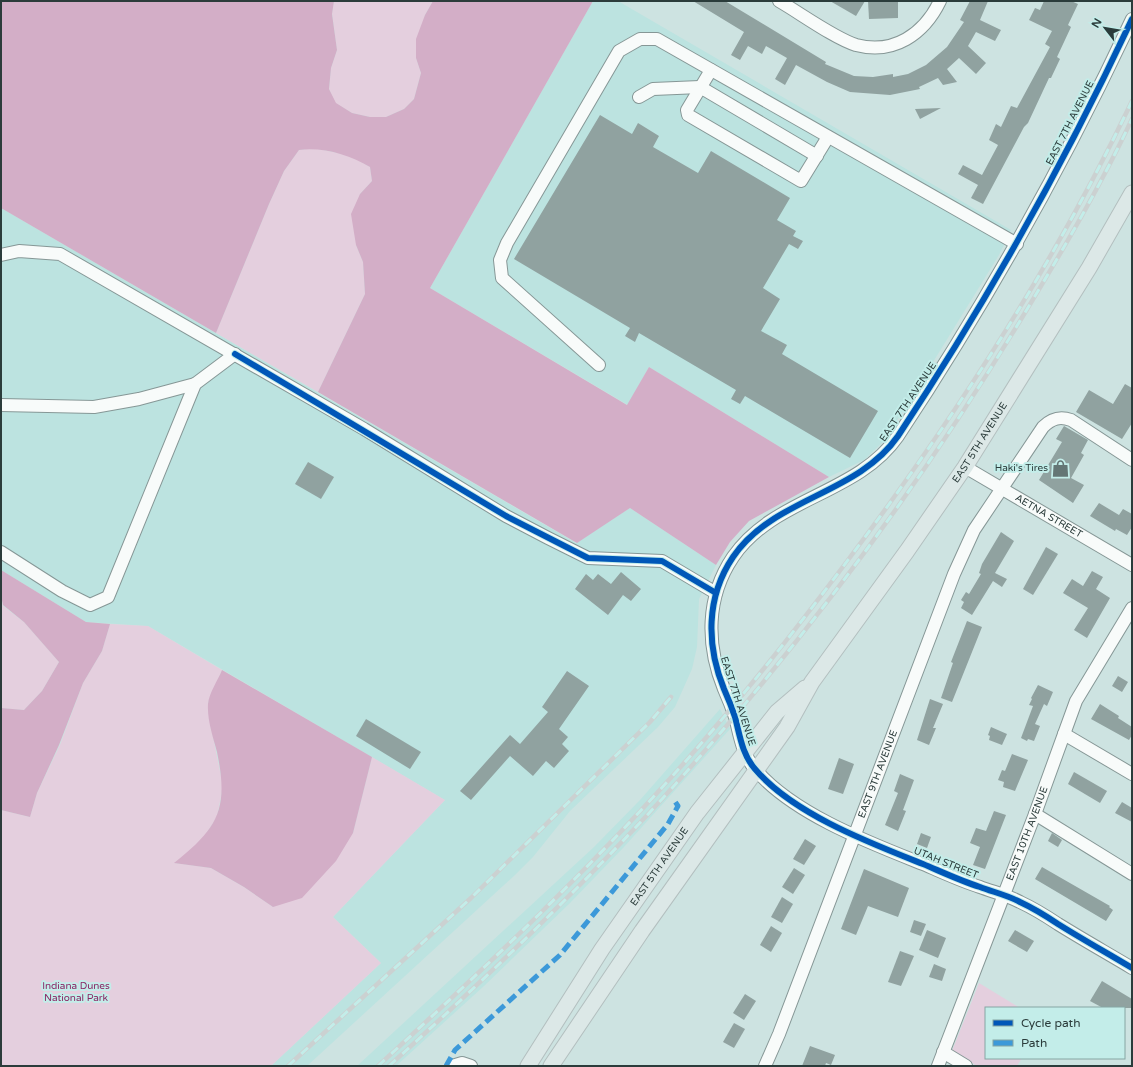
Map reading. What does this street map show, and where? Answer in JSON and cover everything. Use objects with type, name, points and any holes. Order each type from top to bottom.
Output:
[{"type":"main road","name":"EAST 5TH AVENUE","points":[[552,1066],[642,930],[787,727],[812,682],[907,550],[965,466],[1089,268],[1132,193]]},
{"type":"main road","name":"EAST 5TH AVENUE","points":[[528,1066],[602,949],[643,889],[744,752],[777,712],[812,682]]},
{"type":"street","points":[[779,1],[855,44],[881,47],[905,41],[921,29],[940,1]]},
{"type":"street","name":"EAST 7TH AVENUE","points":[[756,770],[744,752],[734,715],[718,676],[712,652],[711,619],[720,580],[733,557],[749,537],[759,528],[788,509],[863,470],[878,460],[891,446],[964,334],[1017,244],[1075,134],[1132,19]]},
{"type":"street","points":[[599,364],[502,278],[500,260],[507,243],[619,51],[640,39],[657,39],[1017,244]]},
{"type":"street","points":[[711,70],[687,110],[688,115],[794,178],[801,182],[828,137]]},
{"type":"street","points":[[639,97],[653,89],[700,87],[817,156]]},
{"type":"street","points":[[1,255],[19,251],[60,254],[235,354],[506,516],[548,538],[588,558],[662,561],[716,593]]},
{"type":"street","points":[[1,405],[94,407],[139,399],[195,384],[235,354]]},
{"type":"street","points":[[1,552],[62,591],[90,605],[108,597],[195,384]]},
{"type":"street","name":"EAST 9TH AVENUE","points":[[765,1066],[779,1034],[961,557],[974,530],[1043,427],[1055,418],[1064,417],[1071,420],[1132,460]]},
{"type":"street","name":"AETNA STREET","points":[[965,466],[1132,565]]},
{"type":"street","name":"EAST 10TH AVENUE","points":[[938,1066],[1080,694],[1132,608]]},
{"type":"street","points":[[1064,734],[1132,774]]},
{"type":"street","name":"UTAH STREET","points":[[756,770],[804,809],[882,848],[980,888],[1004,895],[1025,904],[1132,968]]},
{"type":"street","points":[[1035,814],[1132,874]]},
{"type":"street","points":[[943,1052],[966,1066]]},
{"type":"street","points":[[452,1066],[462,1063],[471,1066]]},
{"type":"shaded area","points":[[1,1],[334,1],[332,14],[337,50],[331,68],[329,89],[336,103],[352,113],[370,117],[386,117],[404,109],[414,99],[421,73],[416,58],[416,39],[425,15],[433,1],[593,1],[430,288],[627,405],[649,367],[829,477],[749,521],[730,542],[716,565],[630,508],[577,543],[318,392],[365,294],[363,262],[356,245],[351,214],[360,194],[372,181],[370,167],[354,159],[336,153],[308,149],[299,150],[284,171],[269,204],[216,333],[1,208]]},
{"type":"shaded area","points":[[593,1],[618,1],[1011,230],[999,255],[885,440],[864,460],[829,477],[649,367],[628,405],[430,288]]},
{"type":"shaded area","points":[[1,208],[576,543],[630,508],[716,565],[699,599],[697,647],[692,669],[675,707],[658,727],[570,811],[533,857],[515,875],[307,1066],[271,1066],[381,963],[333,917],[445,800],[148,626],[86,622],[1,570]]},
{"type":"shaded area","points":[[1,570],[86,622],[110,624],[102,651],[83,683],[59,745],[37,793],[30,817],[1,810],[1,708],[24,710],[42,691],[59,662],[24,622],[3,605],[1,596]]},
{"type":"shaded area","points":[[222,670],[372,757],[353,833],[336,861],[302,898],[273,907],[244,887],[211,868],[174,863],[189,851],[210,828],[220,803],[222,788],[217,752],[209,722],[208,704],[212,691]]},
{"type":"shaded area","points":[[720,709],[730,729],[624,847],[570,903],[484,986],[396,1066],[357,1066],[594,847],[640,800]]},
{"type":"green space","points":[[334,1],[433,1],[425,15],[416,58],[421,73],[414,99],[404,109],[386,117],[370,117],[352,113],[335,103],[329,89],[331,68],[337,50],[332,13]]},
{"type":"green space","points":[[314,148],[352,156],[370,167],[372,181],[360,194],[356,245],[363,262],[365,294],[318,392],[216,333],[284,171],[299,150]]},
{"type":"green space","points":[[1,596],[3,606],[24,622],[59,662],[42,691],[24,710],[1,708]]},
{"type":"green space","name":"Indiana Dunes National Park","points":[[110,624],[148,626],[222,670],[208,703],[211,727],[223,786],[217,817],[200,843],[175,863],[211,868],[244,887],[273,907],[353,833],[372,757],[445,800],[333,917],[381,963],[271,1066],[1,1066],[1,810],[30,817],[37,793],[60,745],[83,683],[102,651]]},
{"type":"green space","points":[[979,983],[1018,1007],[985,1007],[985,1059],[1021,1059],[1017,1066],[977,1066],[952,1051]]},
{"type":"building","points":[[693,1],[725,1],[826,62],[825,64],[854,76],[873,77],[893,74],[893,77],[908,74],[926,65],[947,47],[964,22],[960,20],[970,1],[988,1],[980,20],[1001,30],[995,41],[976,32],[968,46],[986,63],[976,74],[959,58],[947,69],[957,82],[943,85],[938,78],[919,87],[920,89],[890,95],[850,92],[827,82],[796,65],[785,85],[775,79],[787,58],[766,46],[762,54],[748,46],[740,60],[731,55],[744,32]]},
{"type":"building","points":[[830,1],[865,1],[856,16]]},
{"type":"building","points":[[868,1],[898,2],[898,18],[869,19]]},
{"type":"building","points":[[1044,1],[1071,1],[1078,4],[1068,25],[1071,27],[1057,57],[1060,59],[1051,78],[1049,78],[1028,123],[1024,127],[983,204],[971,198],[978,185],[958,174],[963,165],[982,175],[998,145],[989,140],[996,124],[1001,127],[1011,106],[1017,108],[1050,47],[1045,44],[1052,31],[1029,20],[1035,8],[1040,10]]},
{"type":"building","points":[[941,108],[920,119],[915,109]]},
{"type":"building","points":[[600,115],[632,134],[638,123],[659,136],[653,147],[698,173],[711,151],[790,198],[777,220],[796,231],[793,236],[803,241],[798,249],[789,244],[763,288],[780,299],[761,331],[787,345],[782,354],[878,411],[850,458],[745,396],[740,404],[731,399],[736,390],[639,333],[635,342],[625,336],[630,328],[514,259]]},
{"type":"building","points":[[1125,384],[1132,388],[1132,423],[1122,439],[1076,412],[1089,390],[1113,404]]},
{"type":"building","name":"Haki's Tires","points":[[1064,426],[1088,440],[1081,453],[1084,455],[1071,478],[1084,485],[1073,503],[1039,480],[1062,442],[1056,439]]},
{"type":"building","points":[[308,462],[334,477],[321,499],[295,484]]},
{"type":"building","points":[[1099,503],[1119,515],[1123,509],[1132,514],[1132,527],[1127,535],[1116,529],[1115,531],[1090,516]]},
{"type":"building","points":[[1001,532],[1014,541],[995,573],[1007,579],[1002,587],[993,581],[972,615],[961,608],[964,602],[961,600],[966,592],[969,594],[981,574],[979,573],[982,564]]},
{"type":"building","points":[[1046,547],[1058,554],[1033,595],[1023,589]]},
{"type":"building","points":[[1092,571],[1103,577],[1096,589],[1110,598],[1087,638],[1074,630],[1088,608],[1063,593],[1072,579],[1083,586]]},
{"type":"building","points":[[621,572],[641,589],[631,601],[623,595],[608,615],[575,589],[586,574],[593,580],[598,574],[611,584]]},
{"type":"building","points":[[967,621],[982,627],[952,702],[941,698],[953,663],[951,662]]},
{"type":"building","points":[[567,671],[589,686],[559,729],[568,737],[562,744],[569,751],[554,768],[546,761],[533,776],[510,756],[471,800],[460,791],[510,735],[520,744],[548,712],[542,707]]},
{"type":"building","points":[[1118,676],[1128,682],[1122,692],[1112,686]]},
{"type":"building","points":[[1038,685],[1053,692],[1047,706],[1044,704],[1035,724],[1040,726],[1034,741],[1028,739],[1027,741],[1021,738],[1033,706],[1029,705],[1032,699],[1031,698]]},
{"type":"building","points":[[930,699],[943,704],[933,728],[936,728],[929,745],[917,740]]},
{"type":"building","points":[[1100,704],[1119,716],[1118,718],[1132,727],[1132,735],[1129,740],[1091,719]]},
{"type":"building","points":[[366,719],[421,752],[410,769],[356,736]]},
{"type":"building","points":[[991,727],[1007,734],[1002,745],[989,740],[990,736],[988,735]]},
{"type":"building","points":[[1012,754],[1028,760],[1015,791],[1003,787],[1004,782],[998,780],[1002,770],[1005,771]]},
{"type":"building","points":[[839,758],[854,764],[843,794],[828,789]]},
{"type":"building","points":[[1074,772],[1107,791],[1100,803],[1068,784]]},
{"type":"building","points":[[900,774],[914,780],[903,810],[906,811],[898,831],[885,825],[898,793],[894,791]]},
{"type":"building","points":[[1122,802],[1132,808],[1132,822],[1115,813]]},
{"type":"building","points":[[994,811],[1006,815],[985,869],[973,865],[980,847],[970,843],[976,828],[986,831]]},
{"type":"building","points":[[921,833],[931,837],[927,848],[917,844]]},
{"type":"building","points":[[1052,833],[1062,840],[1058,847],[1048,841]]},
{"type":"building","points":[[805,839],[816,846],[804,865],[793,859]]},
{"type":"building","points":[[1042,867],[1110,906],[1109,907],[1113,910],[1106,921],[1035,879]]},
{"type":"building","points":[[794,868],[805,875],[793,894],[782,887]]},
{"type":"building","points":[[864,869],[909,888],[898,917],[868,906],[856,935],[841,929]]},
{"type":"building","points":[[782,897],[793,904],[782,923],[771,917]]},
{"type":"building","points":[[914,920],[926,924],[921,936],[910,932]]},
{"type":"building","points":[[771,926],[782,933],[771,952],[760,945]]},
{"type":"building","points":[[927,930],[946,938],[938,958],[919,950]]},
{"type":"building","points":[[1015,930],[1034,941],[1027,952],[1008,941]]},
{"type":"building","points":[[900,951],[914,956],[901,986],[888,982]]},
{"type":"building","points":[[934,964],[946,969],[942,981],[929,977]]},
{"type":"building","points":[[1102,981],[1132,999],[1132,1008],[1101,1007],[1090,1001]]},
{"type":"building","points":[[745,994],[756,1001],[744,1020],[733,1013]]},
{"type":"building","points":[[734,1023],[745,1029],[734,1048],[723,1042]]},
{"type":"building","points":[[810,1046],[835,1055],[831,1065],[826,1063],[825,1066],[802,1066]]},
{"type":"railway","points":[[378,1066],[450,1000],[624,829],[706,738],[800,623],[925,454],[1000,340],[1070,222],[1132,101]]},
{"type":"railway","points":[[389,1066],[529,935],[630,833],[713,741],[810,624],[901,502],[945,439],[986,375],[1068,240],[1108,168],[1132,119]]},
{"type":"railway","points":[[288,1066],[471,898],[650,722],[671,697]]},
{"type":"marked path","points":[[446,1066],[455,1050],[560,955],[668,824],[678,806],[674,800]]},
{"type":"cycle path","points":[[1132,19],[1079,127],[993,284],[931,386],[898,436],[881,456],[861,471],[770,521],[750,537],[733,557],[724,572],[718,588],[712,622],[714,655],[718,672],[735,717],[744,751],[755,769],[771,785],[790,800],[833,826],[973,885],[1010,897],[1025,904],[1132,968]]},
{"type":"cycle path","points":[[235,354],[506,516],[588,558],[662,561],[716,593]]},
{"type":"place","name":"Haki's Tires","points":[[1061,468]]}]
